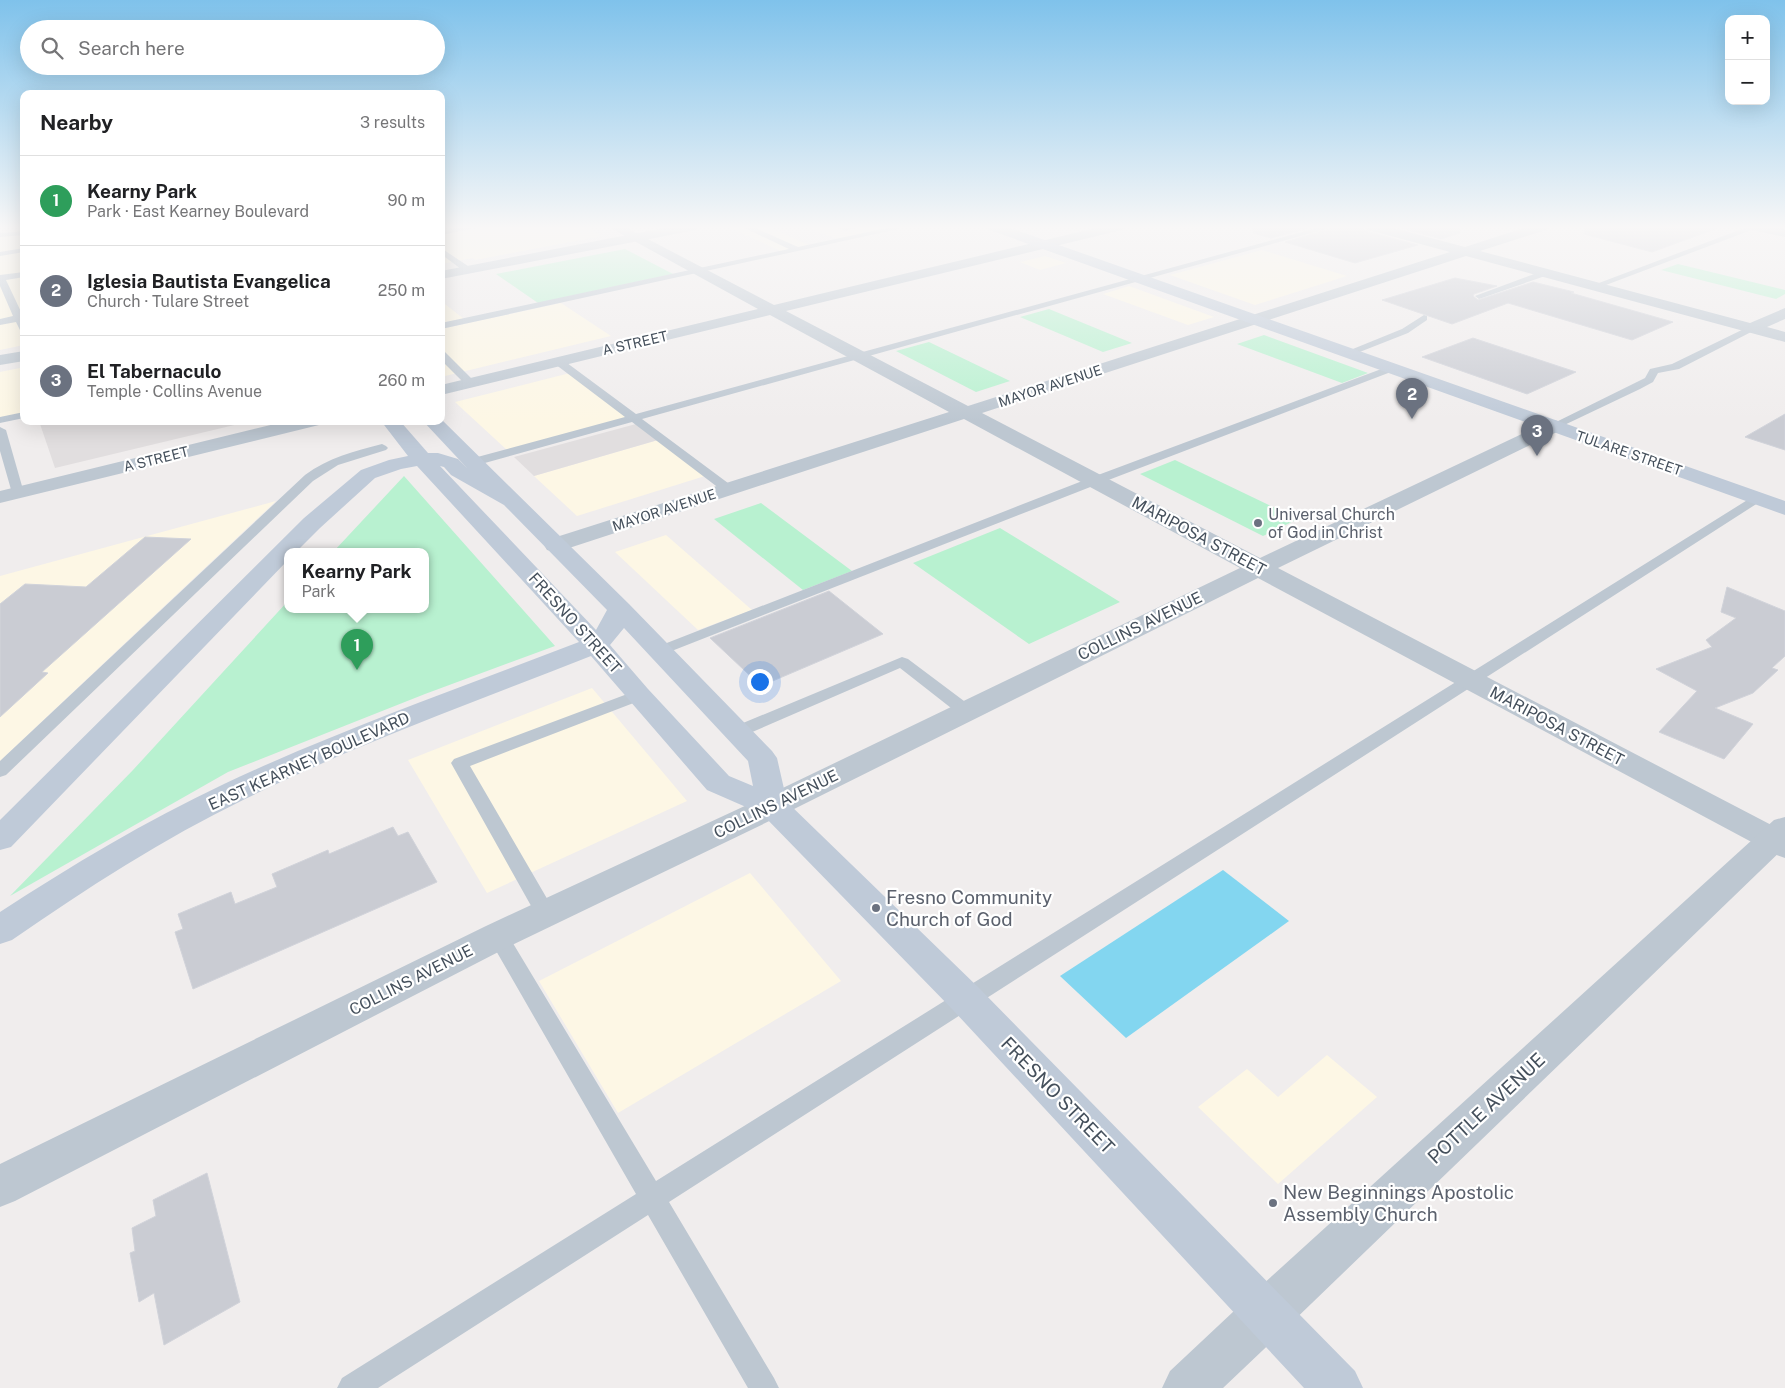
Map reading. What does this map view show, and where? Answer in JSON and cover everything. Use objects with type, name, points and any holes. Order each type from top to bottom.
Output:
[{"type":"main road","name":"TULARE STREET","points":[[1172,291],[1785,508]]},
{"type":"main road","points":[[287,548],[382,448],[391,434],[391,425]]},
{"type":"main road","name":"FRESNO STREET","points":[[393,425],[422,459],[596,645],[638,695],[718,783],[773,806],[966,999],[1338,1388]]},
{"type":"main road","points":[[436,425],[620,609],[762,758],[773,806]]},
{"type":"main road","points":[[312,523],[368,474],[396,464],[422,459],[450,463],[458,471],[510,500]]},
{"type":"main road","points":[[0,839],[284,551]]},
{"type":"main road","name":"EAST KEARNEY BOULEVARD","points":[[0,930],[53,894],[183,817],[266,777],[353,738],[596,645],[611,629],[620,609]]},
{"type":"street","name":"MARIPOSA STREET","points":[[735,291],[1470,680],[1781,838]]},
{"type":"street","name":"A STREET","points":[[445,389],[854,291]]},
{"type":"street","name":"MAYOR AVENUE","points":[[555,545],[1341,291]]},
{"type":"street","points":[[1613,291],[1785,337]]},
{"type":"street","points":[[1752,328],[1785,313]]},
{"type":"street","points":[[0,360],[20,357]]},
{"type":"street","name":"A STREET","points":[[9,495],[296,425]]},
{"type":"street","name":"COLLINS AVENUE","points":[[0,1186],[498,936],[773,806],[1554,426]]},
{"type":"street","name":"POTTLE AVENUE","points":[[1187,1388],[1781,838]]},
{"type":"lane","points":[[0,322],[19,318],[7,291]]},
{"type":"lane","points":[[445,325],[606,291]]},
{"type":"lane","points":[[474,462],[1097,291]]},
{"type":"lane","points":[[1479,296],[1494,291]]},
{"type":"lane","points":[[1348,353],[1405,331],[1424,318]]},
{"type":"lane","points":[[1554,426],[1649,380],[1654,371],[1675,367],[1752,328]]},
{"type":"lane","points":[[445,358],[470,383]]},
{"type":"lane","points":[[559,362],[728,489]]},
{"type":"lane","points":[[659,651],[1094,481],[1392,368]]},
{"type":"lane","points":[[0,420],[20,415]]},
{"type":"lane","points":[[0,430],[9,495]]},
{"type":"lane","points":[[0,770],[309,478],[321,468],[351,455],[382,448]]},
{"type":"lane","points":[[352,1388],[1756,498]]},
{"type":"lane","points":[[737,732],[902,662],[966,711]]},
{"type":"lane","points":[[546,914],[460,763],[638,695]]},
{"type":"lane","points":[[498,936],[764,1388]]},
{"type":"shaded area","points":[[0,291],[20,291],[20,346],[0,350]]},
{"type":"shaded area","points":[[1113,291],[1142,291],[1214,317],[1188,325],[1103,294]]},
{"type":"shaded area","points":[[1215,291],[1300,291],[1255,305]]},
{"type":"shaded area","points":[[561,303],[611,336],[445,376],[445,328]]},
{"type":"shaded area","points":[[445,304],[464,319],[445,322]]},
{"type":"shaded area","points":[[20,368],[20,414],[0,418],[0,372]]},
{"type":"shaded area","points":[[570,373],[628,417],[507,450],[455,402]]},
{"type":"shaded area","points":[[636,424],[658,440],[534,476],[514,457]]},
{"type":"shaded area","points":[[40,425],[234,425],[55,468]]},
{"type":"shaded area","points":[[658,440],[705,476],[577,516],[534,476]]},
{"type":"shaded area","points":[[276,501],[125,643],[0,761],[0,576]]},
{"type":"shaded area","points":[[666,535],[752,610],[698,630],[615,552]]},
{"type":"shaded area","points":[[592,688],[687,801],[487,893],[408,760]]},
{"type":"shaded area","points":[[750,873],[841,981],[618,1113],[539,981]]},
{"type":"shaded area","points":[[1327,1055],[1377,1097],[1278,1184],[1198,1107],[1247,1069],[1278,1097]]},
{"type":"green space","points":[[520,291],[595,291],[538,303]]},
{"type":"green space","points":[[1743,291],[1785,291],[1785,294],[1776,299]]},
{"type":"green space","points":[[1049,309],[1132,343],[1103,352],[1020,317]]},
{"type":"green space","points":[[1264,335],[1368,373],[1342,383],[1237,344]]},
{"type":"green space","points":[[929,342],[1010,381],[976,392],[896,351]]},
{"type":"green space","points":[[1175,460],[1298,519],[1263,536],[1140,474]]},
{"type":"green space","points":[[404,476],[555,646],[425,694],[228,772],[10,896],[133,770],[284,605],[284,613],[429,613],[429,548],[337,548]]},
{"type":"green space","points":[[761,503],[852,571],[803,590],[714,519]]},
{"type":"green space","points":[[1000,528],[1120,602],[1029,644],[913,563]]},
{"type":"water","points":[[1223,870],[1289,921],[1126,1038],[1060,976]]},
{"type":"building","points":[[1413,291],[1483,291],[1474,294],[1473,296],[1478,300],[1506,291],[1569,291],[1574,292],[1571,293],[1673,322],[1632,340],[1508,303],[1452,324],[1382,300]]},
{"type":"building","points":[[1473,338],[1576,372],[1527,394],[1422,357]]},
{"type":"building","points":[[1785,414],[1785,450],[1745,437]]},
{"type":"building","points":[[145,537],[191,539],[42,672],[48,673],[0,717],[0,604],[25,584],[86,587]]},
{"type":"building","points":[[1727,587],[1785,611],[1785,656],[1772,668],[1778,670],[1753,693],[1715,708],[1753,724],[1724,759],[1659,732],[1697,691],[1656,669],[1712,647],[1706,640],[1736,618],[1721,612]]},
{"type":"building","points":[[829,591],[883,634],[761,686],[710,638]]},
{"type":"building","points":[[393,827],[398,836],[408,832],[437,882],[193,989],[175,932],[183,929],[178,914],[231,892],[235,904],[277,887],[272,874],[328,850],[329,854]]},
{"type":"building","points":[[207,1173],[240,1302],[164,1345],[154,1293],[139,1302],[130,1253],[135,1251],[132,1228],[156,1216],[153,1200]]},
{"type":"place","name":"Iglesia Bautista Evangelica","points":[[1412,419]]},
{"type":"place","name":"El Tabernaculo","points":[[1537,456]]},
{"type":"place","name":"Universal Church of God in Christ","points":[[1258,523]]},
{"type":"place","name":"Kearny Park","points":[[357,670]]},
{"type":"place","name":"Fresno Community Church of God","points":[[876,908]]},
{"type":"place","name":"New Beginnings Apostolic Assembly Church","points":[[1273,1203]]}]
